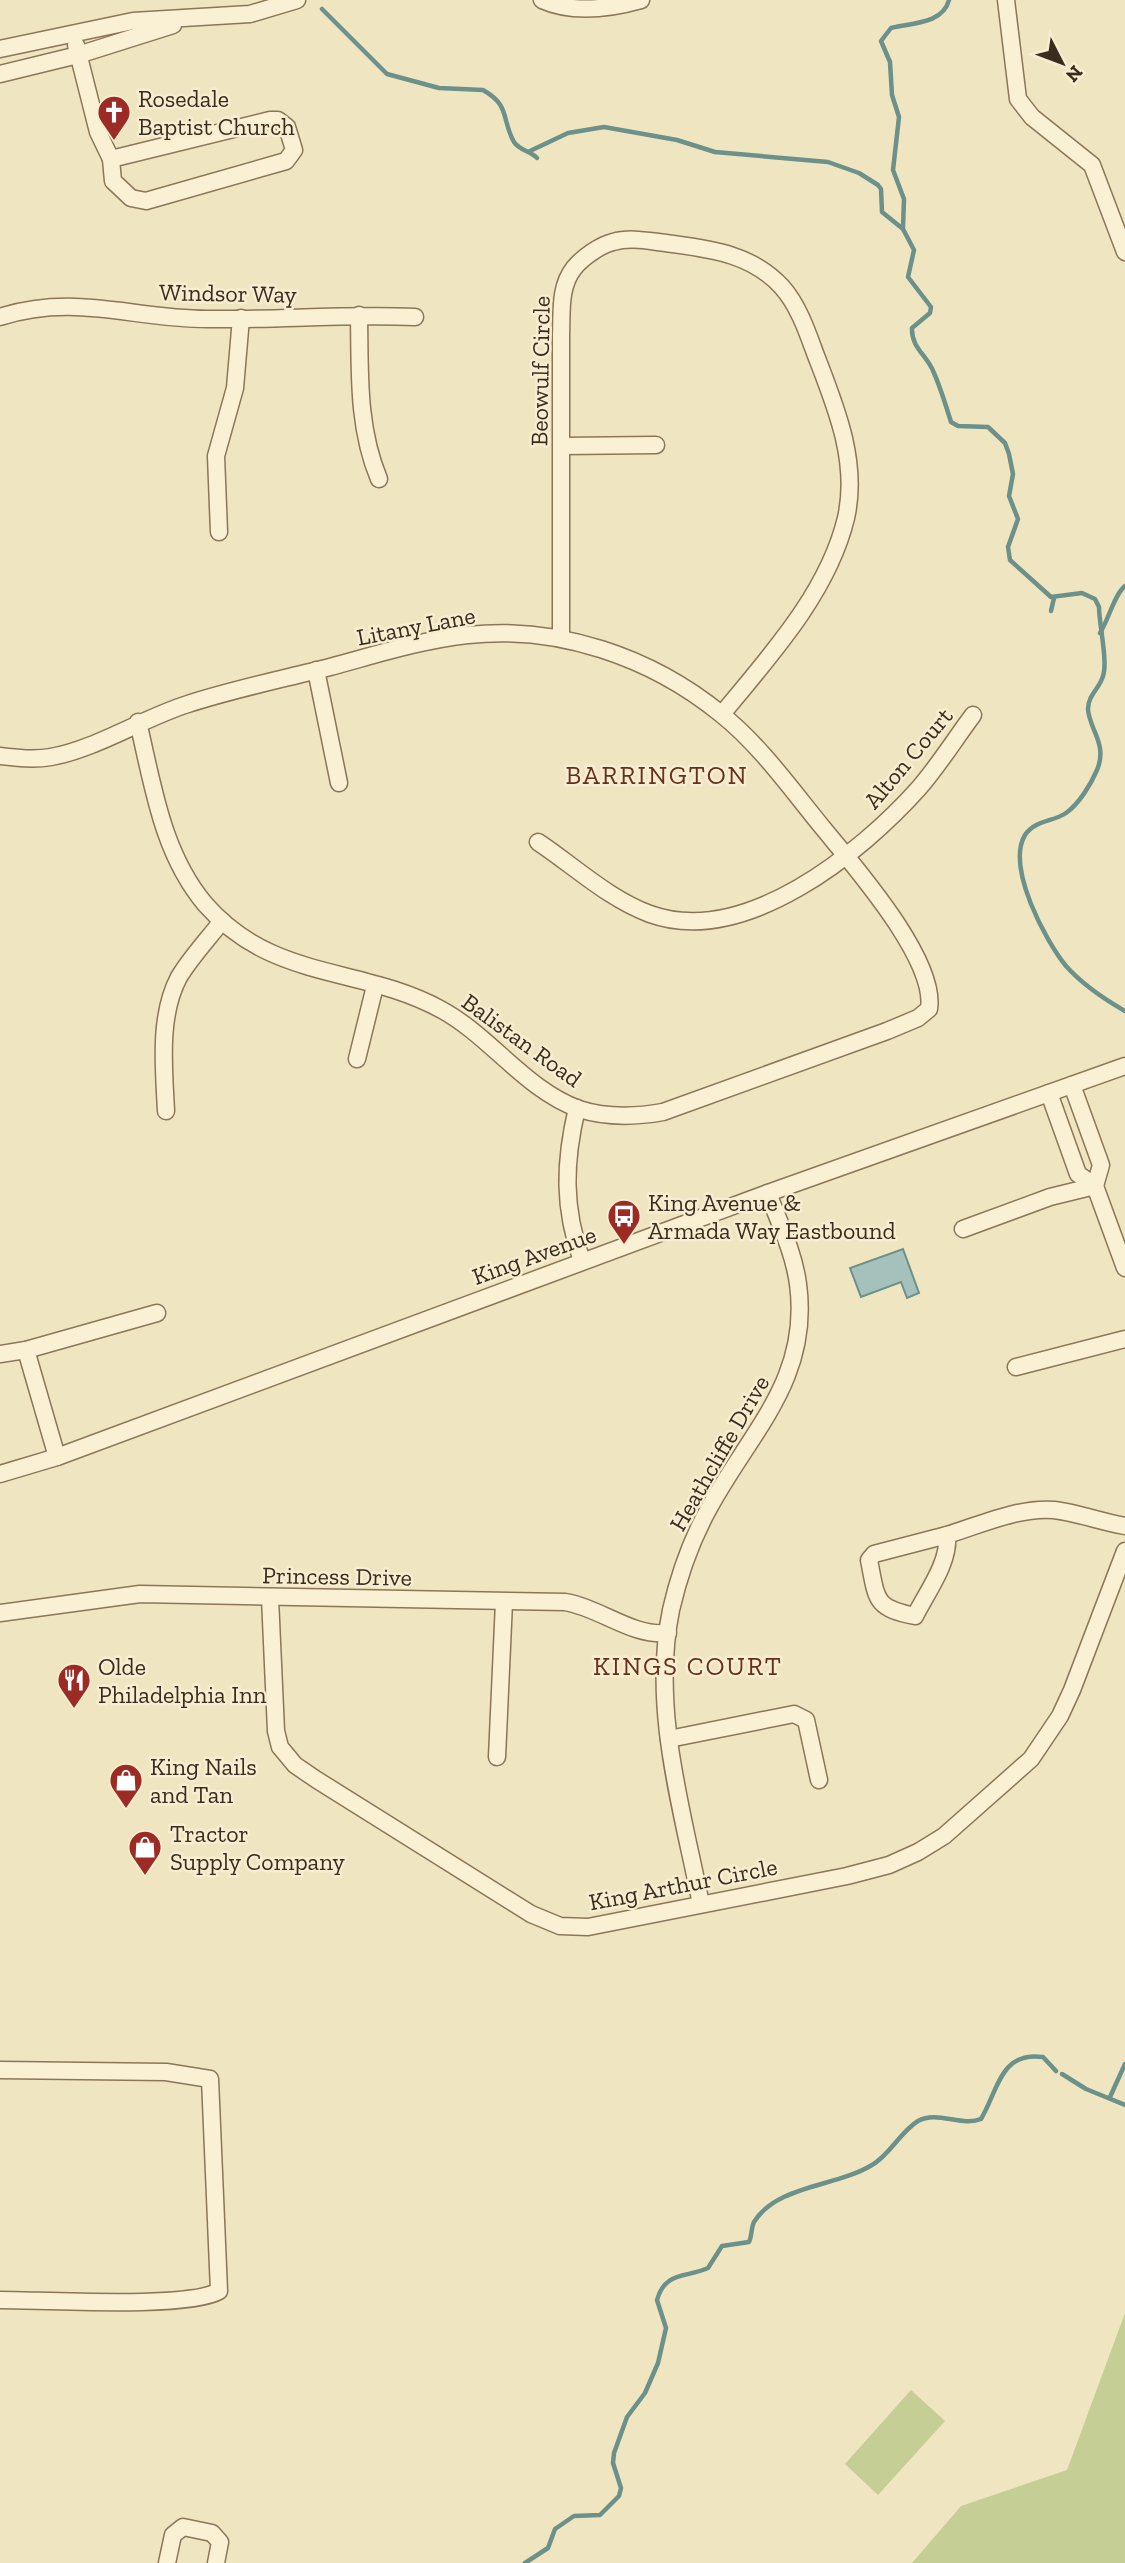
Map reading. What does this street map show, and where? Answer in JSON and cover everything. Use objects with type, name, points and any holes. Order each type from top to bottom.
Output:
[{"type":"street","points":[[0,49],[133,21],[250,14],[297,0]]},
{"type":"street","points":[[541,0],[571,8],[603,9],[641,0]]},
{"type":"street","points":[[1006,0],[1018,99],[1032,117],[1092,165],[1125,252]]},
{"type":"street","points":[[0,74],[78,55],[198,17]]},
{"type":"street","points":[[74,34],[98,132],[111,159],[111,173],[117,186],[131,198],[146,201],[286,161],[294,150],[288,127],[278,120],[270,120],[111,159]]},
{"type":"street","name":"Beowulf Circle","points":[[561,638],[561,335],[564,284],[575,267],[592,252],[611,242],[633,239],[714,250],[753,264],[783,288],[794,305],[841,423],[850,485],[846,517],[829,562],[800,613],[722,714]]},
{"type":"street","name":"Windsor Way","points":[[0,317],[44,307],[74,305],[170,318],[359,315],[415,317]]},
{"type":"street","points":[[359,315],[362,418],[370,458],[379,479]]},
{"type":"street","points":[[219,532],[216,456],[235,388],[241,318]]},
{"type":"street","points":[[562,446],[656,445]]},
{"type":"street","name":"Litany Lane","points":[[0,757],[53,757],[188,704],[419,643],[468,635],[517,633],[561,638],[614,654],[655,672],[722,714],[769,763],[846,857],[913,951],[928,979],[932,994],[929,1009]]},
{"type":"street","points":[[316,670],[339,783]]},
{"type":"street","name":"Alton Court","points":[[538,842],[622,900],[650,914],[677,920],[722,917],[763,904],[798,888],[846,857],[921,786],[973,715]]},
{"type":"street","name":"Balistan Road","points":[[138,722],[161,819],[175,857],[194,889],[222,921],[250,944],[281,959],[423,1001],[458,1020],[543,1087],[577,1108],[626,1116],[663,1112],[887,1031],[918,1018],[929,1009]]},
{"type":"street","points":[[166,1111],[165,1044],[172,994],[185,967],[222,921]]},
{"type":"street","points":[[356,1059],[375,986]]},
{"type":"street","name":"King Avenue","points":[[0,1474],[57,1457],[582,1261],[1125,1066]]},
{"type":"street","points":[[1072,1085],[1101,1166],[1095,1186]]},
{"type":"street","points":[[1049,1093],[1078,1174],[1095,1186],[1125,1268]]},
{"type":"street","points":[[577,1108],[568,1153],[565,1189],[573,1237],[582,1261]]},
{"type":"street","points":[[962,1229],[1050,1196],[1095,1186]]},
{"type":"street","name":"Heathcliffe Drive","points":[[701,1904],[669,1739],[664,1693],[668,1633],[680,1575],[693,1541],[720,1489],[783,1390],[796,1350],[798,1284],[768,1193]]},
{"type":"street","points":[[0,1354],[26,1350],[157,1313]]},
{"type":"street","points":[[1016,1367],[1125,1339]]},
{"type":"street","points":[[26,1350],[57,1457]]},
{"type":"street","points":[[947,1535],[948,1546],[944,1559],[915,1616],[884,1608],[879,1601],[869,1560],[874,1554],[1017,1514],[1042,1510],[1055,1510],[1125,1526]]},
{"type":"street","name":"King Arthur Circle","points":[[270,1598],[276,1731],[280,1747],[295,1765],[544,1921],[560,1926],[588,1927],[889,1865],[944,1836],[1031,1759],[1060,1716],[1125,1551]]},
{"type":"street","name":"Princess Drive","points":[[0,1613],[139,1594],[504,1602],[584,1605],[643,1633],[668,1633]]},
{"type":"street","points":[[497,1757],[504,1602]]},
{"type":"street","points":[[669,1739],[794,1714],[806,1720],[819,1780]]},
{"type":"street","points":[[0,2070],[166,2072],[210,2079],[219,2291],[211,2296],[165,2301],[0,2300]]},
{"type":"street","points":[[167,2563],[173,2535],[183,2527],[212,2533],[220,2542],[216,2563]]},
{"type":"green space","points":[[1125,2313],[1125,2563],[912,2563],[961,2506],[1067,2470]]},
{"type":"green space","points":[[911,2390],[945,2421],[878,2495],[845,2464]]},
{"type":"water","points":[[903,1249],[919,1293],[907,1298],[901,1282],[861,1297],[850,1268]]},
{"type":"waterway","points":[[903,228],[904,199],[893,170],[899,117],[892,95],[890,62],[881,41],[891,28],[917,23],[940,14],[949,0]]},
{"type":"waterway","points":[[322,9],[387,74],[439,88],[483,90],[492,96],[502,107],[514,142],[537,158]]},
{"type":"waterway","points":[[530,151],[568,133],[604,127],[677,140],[715,152],[828,162],[859,173],[881,189],[882,212],[903,229],[914,250],[908,277],[931,307],[930,313],[912,328],[912,335],[934,373],[951,422],[958,426],[988,427],[1005,443],[1009,454],[1013,474],[1009,496],[1018,519],[1008,547],[1010,560],[1051,597],[1082,593],[1095,599],[1099,607],[1104,669],[1088,709],[1099,745],[1100,761],[1084,793],[1071,809],[1039,824],[1025,835],[1020,849],[1020,865],[1030,903],[1057,954],[1086,985],[1125,1011]]},
{"type":"waterway","points":[[1100,633],[1125,586]]},
{"type":"waterway","points":[[1051,611],[1054,598]]},
{"type":"waterway","points":[[525,2563],[548,2548],[555,2529],[574,2516],[600,2515],[619,2496],[621,2488],[613,2463],[614,2453],[627,2417],[645,2393],[658,2363],[666,2328],[657,2300],[665,2284],[677,2277],[708,2268],[722,2246],[749,2242],[754,2222],[764,2210],[777,2201],[872,2165],[918,2121],[933,2117],[966,2121],[981,2119],[1002,2075],[1018,2060],[1043,2057],[1056,2071]]},
{"type":"waterway","points":[[1110,2097],[1125,2064]]},
{"type":"waterway","points":[[1062,2074],[1086,2089],[1125,2105]]},
{"type":"place","name":"Rosedale Baptist Church","points":[[114,142]]},
{"type":"place","name":"King Avenue & Armada Way Eastbound","points":[[624,1246]]},
{"type":"place","name":"Olde Philadelphia Inn","points":[[74,1710]]},
{"type":"place","name":"King Nails and Tan","points":[[126,1810]]},
{"type":"place","name":"Tractor Supply Company","points":[[145,1877]]},
{"type":"district","name":"BARRINGTON","points":[[657,775]]},
{"type":"district","name":"KINGS COURT","points":[[688,1666]]}]
